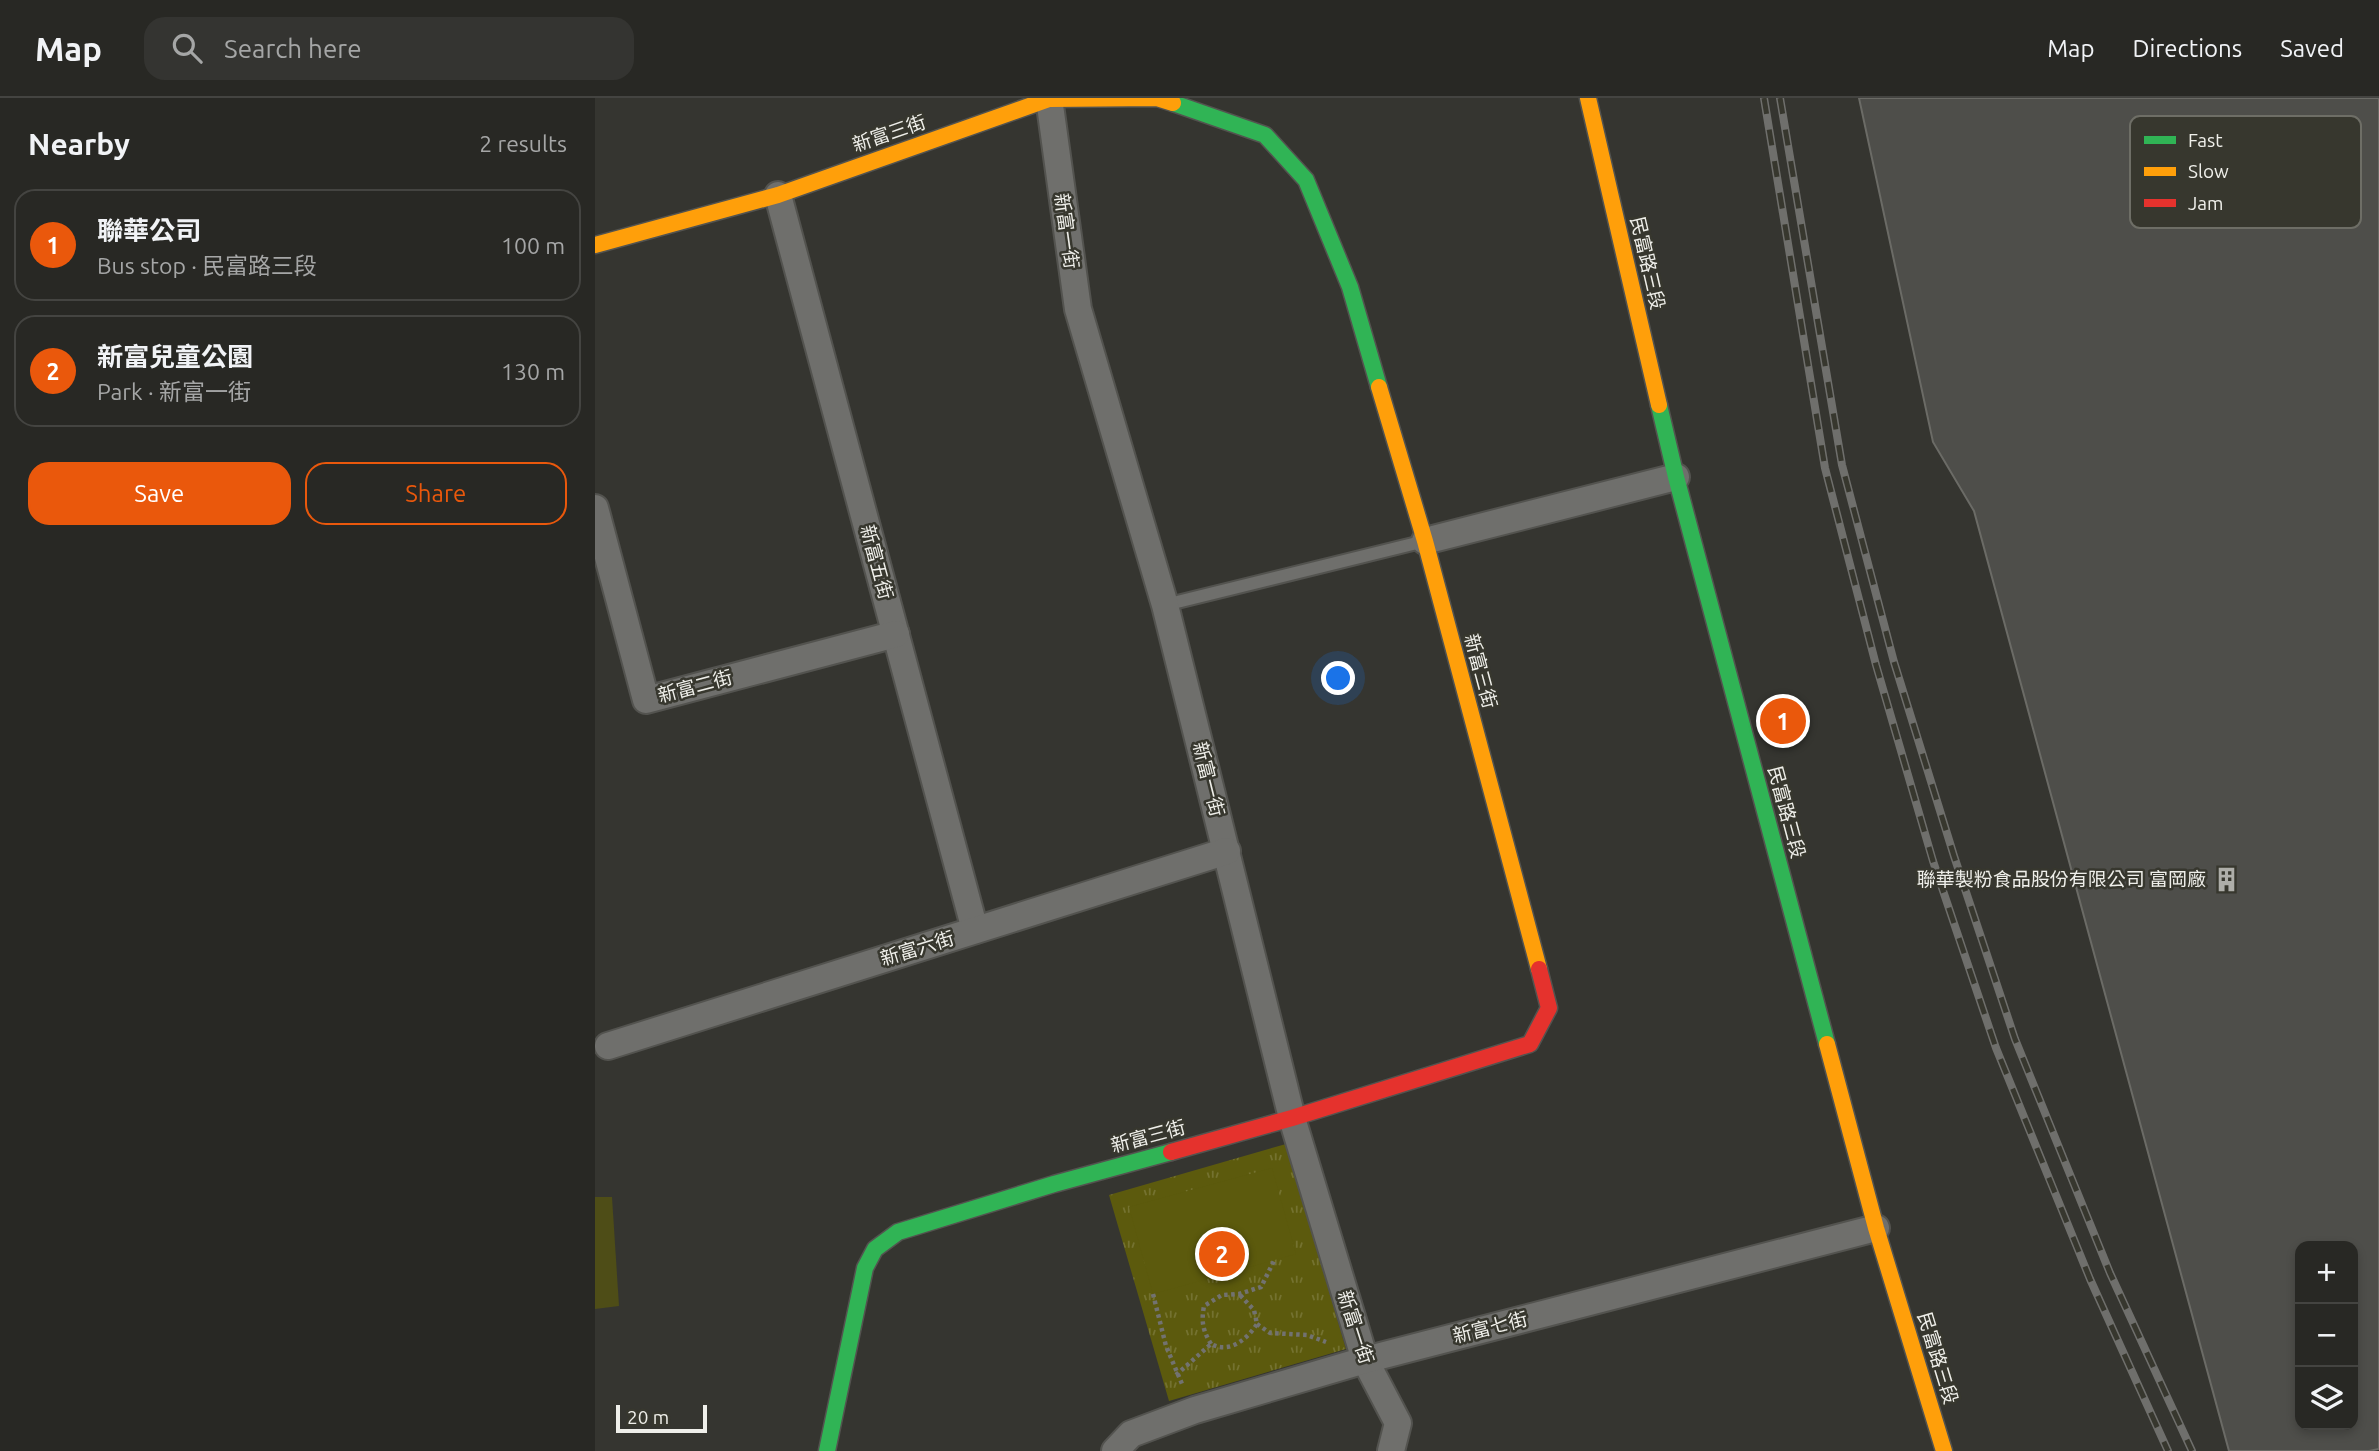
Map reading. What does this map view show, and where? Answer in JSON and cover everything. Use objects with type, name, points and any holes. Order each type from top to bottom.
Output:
[{"type":"street","name":"新富三街","points":[[595,245],[778,195],[1049,99],[1157,98],[1265,135],[1306,180],[1350,287],[1425,541],[1549,1008],[1530,1044],[1292,1118],[1054,1184],[898,1232],[874,1249],[865,1268],[827,1451]]},
{"type":"street","name":"民富路三段","points":[[1588,98],[1676,477],[1876,1228],[1944,1451]]},
{"type":"street","name":"新富一街","points":[[1049,99],[1078,309],[1165,605],[1292,1118],[1364,1360],[1398,1423],[1391,1451]]},
{"type":"street","name":"新富五街","points":[[778,195],[975,930]]},
{"type":"street","points":[[1425,541],[1676,477]]},
{"type":"street","name":"新富二街","points":[[595,508],[646,699],[896,634]]},
{"type":"street","name":"新富六街","points":[[608,1046],[1227,851]]},
{"type":"street","name":"新富七街","points":[[1115,1451],[1131,1434],[1195,1410],[1364,1360],[1876,1228]]},
{"type":"lane","points":[[1165,605],[1425,541]]},
{"type":"path","points":[[1257,1324],[1248,1337],[1233,1346],[1219,1348],[1211,1344],[1205,1334],[1202,1320],[1204,1306],[1222,1295],[1239,1294],[1261,1287],[1274,1261]]},
{"type":"path","points":[[1153,1294],[1176,1375],[1195,1410]]},
{"type":"path","points":[[1239,1294],[1254,1310],[1257,1324],[1270,1333],[1307,1335],[1333,1344]]},
{"type":"path","points":[[1176,1375],[1211,1344]]},
{"type":"green space","points":[[1286,1144],[1346,1349],[1169,1401],[1109,1195]]},
{"type":"green space","points":[[1272,1168],[1296,1254],[1153,1294],[1129,1207]]},
{"type":"shaded area","points":[[595,1197],[612,1197],[619,1306],[595,1309]]},
{"type":"building","name":"聯華製粉食品股份有限公司 富岡廠","points":[[1859,98],[2379,98],[2379,1449],[2229,1451],[1974,511],[1933,442]]},
{"type":"railway","points":[[1764,98],[1825,468],[1876,665],[1933,861],[1996,1048],[2090,1279],[2168,1451]]},
{"type":"railway","points":[[1780,98],[1842,465],[1894,662],[1954,856],[2015,1039],[2110,1273],[2192,1451]]},
{"type":"traffic: fast","points":[[1173,103],[1265,135],[1306,180],[1350,287],[1379,387]]},
{"type":"traffic: fast","points":[[1659,405],[1827,1044]]},
{"type":"traffic: fast","points":[[827,1451],[865,1268],[875,1249],[898,1232],[1054,1184],[1171,1152]]},
{"type":"traffic: slow","points":[[595,245],[778,195],[1049,99],[1157,98],[1173,103]]},
{"type":"traffic: slow","points":[[1588,98],[1659,405]]},
{"type":"traffic: slow","points":[[1379,387],[1425,541],[1539,969]]},
{"type":"traffic: slow","points":[[1827,1044],[1876,1228],[1944,1451]]},
{"type":"traffic: jam","points":[[1171,1152],[1292,1118],[1530,1044],[1549,1008],[1539,969]]},
{"type":"place","name":"聯華公司","points":[[1783,721]]},
{"type":"place","name":"聯華製粉食品股份有限公司 富岡廠","points":[[2226,879]]},
{"type":"place","name":"新富兒童公園","points":[[1222,1254]]}]
